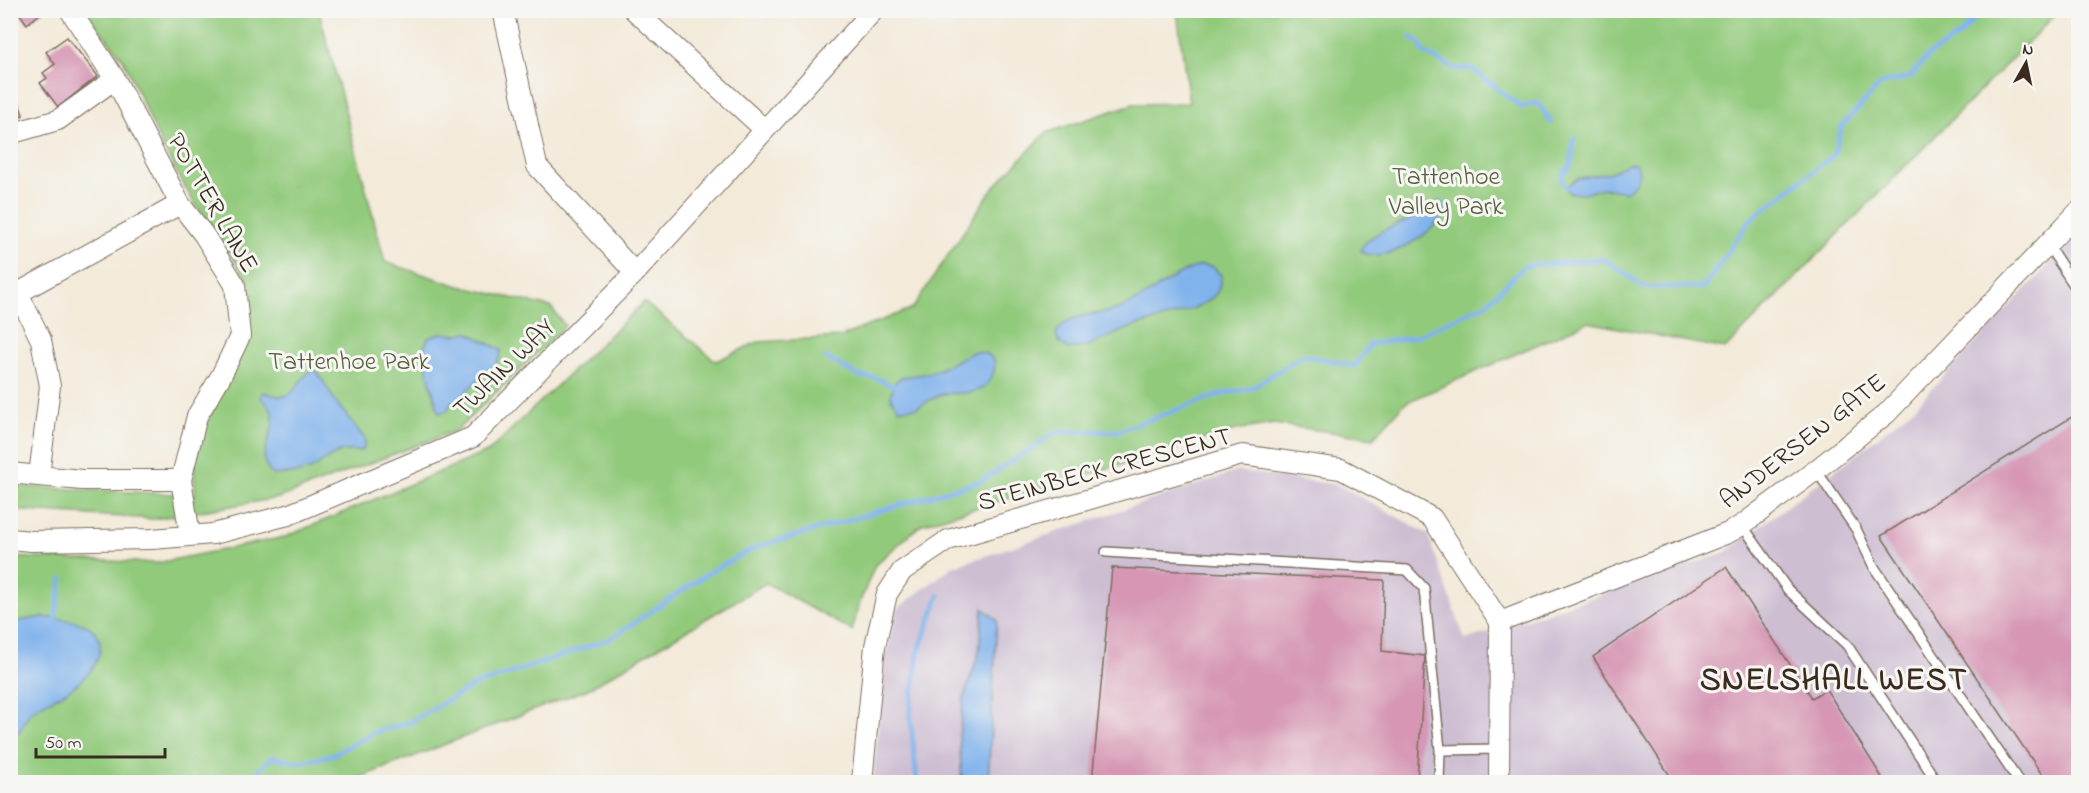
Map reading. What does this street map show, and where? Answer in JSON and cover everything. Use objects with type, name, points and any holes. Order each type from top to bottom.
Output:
[{"type":"street","name":"POTTER LANE","points":[[70,10],[115,79],[180,204],[204,235],[235,285],[240,336],[221,376],[197,416],[181,480],[190,536]]},
{"type":"street","points":[[503,10],[537,165],[635,273]]},
{"type":"street","points":[[634,10],[765,130]]},
{"type":"street","name":"TWAIN WAY","points":[[10,539],[31,541],[152,539],[213,534],[288,515],[473,437],[635,273],[874,10]]},
{"type":"street","points":[[10,134],[58,120],[115,79]]},
{"type":"street","points":[[39,476],[50,386],[42,340],[14,292],[180,204]]},
{"type":"street","name":"ANDERSEN GATE","points":[[1500,622],[1728,533],[1742,525],[1886,414],[2079,212]]},
{"type":"street","name":"STEINBECK CRESCENT","points":[[862,783],[875,646],[887,594],[902,571],[948,540],[1242,455],[1341,469],[1432,518],[1500,622]]},
{"type":"street","points":[[10,473],[82,480],[181,480]]},
{"type":"street","points":[[1499,783],[1500,622]]},
{"type":"lane","points":[[2048,245],[2079,291]]},
{"type":"lane","points":[[1816,470],[1856,529],[1874,567],[2019,783]]},
{"type":"lane","points":[[1742,525],[1788,590],[1847,645],[1937,783]]},
{"type":"lane","points":[[1106,552],[1407,570],[1424,588],[1440,750],[1439,783]]},
{"type":"lane","points":[[1440,750],[1499,749]]},
{"type":"shaded area","points":[[2078,238],[2078,782],[873,782],[885,660],[897,609],[952,567],[1238,471],[1338,485],[1428,534],[1465,640],[1724,553],[1845,463],[1915,407],[2059,254]]},
{"type":"green space","name":"Tattenhoe Park","points":[[85,11],[319,11],[385,262],[459,286],[551,307],[565,326],[457,430],[279,498],[154,519],[11,510],[10,486],[195,495],[194,463],[208,419],[248,336],[248,282],[216,231],[193,201],[161,144],[123,59]]},
{"type":"green space","name":"Tattenhoe Valley Park","points":[[1177,11],[2059,11],[1725,349],[1588,322],[1405,403],[1373,438],[1274,424],[1236,430],[922,524],[875,565],[860,602],[852,631],[766,583],[588,689],[348,782],[11,782],[11,557],[157,563],[285,537],[489,451],[644,302],[716,361],[758,342],[840,337],[913,308],[992,189],[1046,133],[1133,104],[1189,103]]},
{"type":"water","points":[[1629,163],[1636,164],[1639,172],[1635,183],[1626,192],[1604,188],[1579,194],[1569,192],[1566,187],[1577,179],[1611,172]]},
{"type":"water","points":[[1441,201],[1446,205],[1443,215],[1435,225],[1410,244],[1381,255],[1369,255],[1360,250],[1375,235]]},
{"type":"water","points":[[1202,265],[1213,267],[1221,275],[1221,280],[1214,296],[1197,307],[1127,329],[1085,347],[1068,349],[1058,341],[1056,333],[1068,321],[1127,306],[1179,274]]},
{"type":"water","points":[[467,332],[501,350],[500,357],[494,367],[479,378],[459,400],[451,402],[447,411],[439,413],[423,350],[428,338],[441,333],[456,335]]},
{"type":"water","points":[[973,352],[987,354],[994,361],[994,370],[990,379],[981,389],[967,393],[943,394],[914,408],[899,409],[891,399],[892,390],[899,379],[933,372]]},
{"type":"water","points":[[310,371],[317,371],[335,401],[365,439],[364,449],[338,453],[304,472],[273,475],[267,468],[265,460],[272,428],[272,412],[260,397],[263,392],[282,396],[292,393]]},
{"type":"water","points":[[983,608],[997,620],[988,782],[962,782],[959,736],[964,697],[979,653]]},
{"type":"water","points":[[43,617],[69,620],[87,626],[98,636],[99,653],[93,667],[82,680],[33,710],[18,733],[11,730],[11,629],[19,621]]},
{"type":"building","points":[[17,10],[45,10],[27,24]]},
{"type":"building","points":[[67,37],[98,76],[58,107],[40,83],[47,78],[43,73],[55,64],[46,52]]},
{"type":"building","points":[[16,95],[23,115],[10,120],[10,96]]},
{"type":"building","points":[[2078,413],[2078,782],[2047,782],[1881,536]]},
{"type":"building","points":[[1726,567],[1812,698],[1826,689],[1885,782],[1674,782],[1593,657]]},
{"type":"building","points":[[1112,568],[1384,580],[1382,651],[1425,656],[1417,782],[1092,782]]},
{"type":"waterway","points":[[246,782],[272,757],[300,762],[332,755],[375,732],[408,723],[473,686],[610,639],[713,570],[757,547],[981,481],[1057,432],[1118,431],[1218,395],[1252,388],[1303,355],[1355,366],[1370,344],[1415,337],[1486,304],[1525,266],[1604,259],[1644,287],[1704,287],[1750,220],[1834,155],[1842,126],[1881,84],[1910,77],[1930,54],[1959,36],[1982,10]]},
{"type":"waterway","points":[[1411,37],[1419,43],[1424,53],[1456,69],[1471,68],[1521,107],[1533,103],[1539,104],[1551,122]]},
{"type":"waterway","points":[[1566,187],[1562,182],[1562,175],[1571,165],[1574,138]]},
{"type":"waterway","points":[[826,358],[859,376],[876,378],[893,386]]},
{"type":"waterway","points":[[55,619],[62,579]]},
{"type":"waterway","points":[[917,782],[910,713],[918,653],[939,595]]},
{"type":"district","name":"SNELSHALL WEST","points":[[1834,678]]}]
